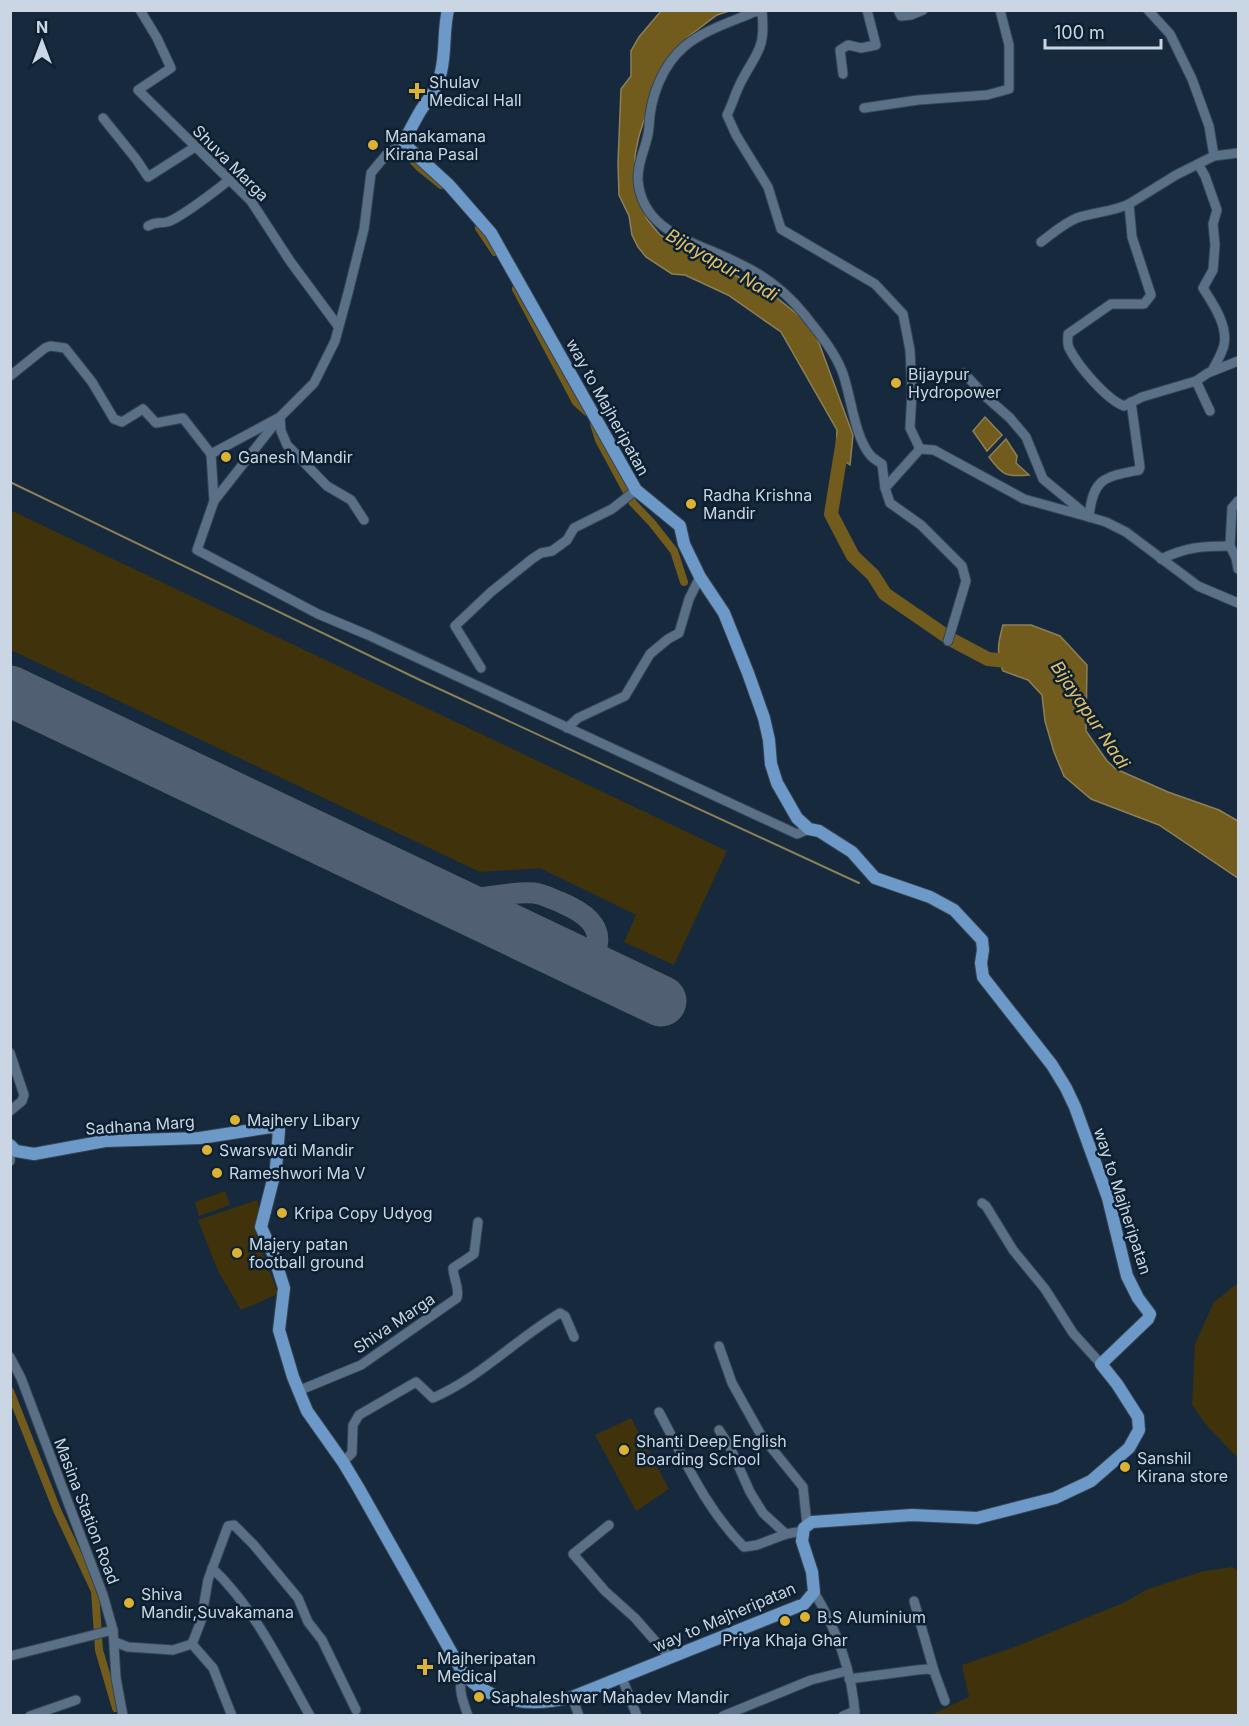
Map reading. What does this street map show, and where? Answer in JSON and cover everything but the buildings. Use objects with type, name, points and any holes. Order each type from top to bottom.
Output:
[{"type":"main road","points":[[403,143],[434,93],[441,73],[444,29],[448,10]]},
{"type":"main road","name":"way to Majheripatan","points":[[403,143],[449,185],[491,233],[636,490],[680,526],[684,544],[700,577],[724,613],[764,718],[771,764],[777,783],[797,818],[809,829],[819,831],[852,852],[875,878],[930,897],[954,910],[982,940],[983,977],[1052,1065],[1075,1107],[1108,1198],[1127,1276],[1138,1298],[1150,1314],[1101,1364]]},
{"type":"main road","name":"way to Majheripatan","points":[[239,1131],[271,1127],[279,1130],[276,1168],[261,1227],[284,1288],[279,1330],[298,1391],[307,1411],[343,1462],[468,1679],[488,1692],[517,1702],[556,1702],[622,1678],[804,1604],[814,1592],[812,1572],[802,1541],[805,1528]]},
{"type":"main road","name":"Sadhana Marg","points":[[10,1145],[16,1151],[34,1154],[105,1141],[200,1138],[239,1131]]},
{"type":"main road","points":[[805,1528],[819,1521],[850,1521],[879,1516],[977,1518],[1055,1498],[1091,1480],[1129,1448],[1139,1430],[1138,1418],[1117,1384],[1101,1364]]},
{"type":"street","name":"Shuva Marga","points":[[140,10],[171,68],[138,90],[251,201],[290,261],[338,326]]},
{"type":"street","points":[[843,74],[840,50],[848,45],[861,48],[876,45],[867,10]]},
{"type":"street","points":[[898,10],[902,16],[923,10]]},
{"type":"street","points":[[864,108],[918,100],[987,95],[1009,89],[1009,45],[1000,10]]},
{"type":"street","points":[[1148,10],[1170,34],[1192,79],[1209,126],[1214,156]]},
{"type":"street","points":[[920,449],[910,428],[912,392],[910,351],[903,314],[875,284],[781,229],[768,187],[736,135],[727,115],[741,83],[760,52],[764,32],[762,11],[754,12],[684,46],[666,67],[658,85],[640,156],[638,180],[643,204],[656,221],[683,239],[737,262],[777,286],[826,342],[842,371],[862,438],[871,456],[882,464],[885,488],[890,503],[921,525],[962,566],[966,581],[950,639]]},
{"type":"street","points":[[103,118],[148,177],[195,147]]},
{"type":"street","points":[[403,143],[386,155],[371,173],[364,229],[334,341],[314,383],[280,417],[214,501],[197,547],[199,552],[318,614],[797,834],[809,829]]},
{"type":"street","points":[[1041,242],[1074,219],[1128,204],[1176,175],[1214,156],[1239,153]]},
{"type":"street","points":[[1198,164],[1218,210],[1213,224],[1215,245],[1213,270],[1203,288],[1218,313],[1224,334],[1224,344],[1212,371]]},
{"type":"street","points":[[148,225],[157,221],[168,222],[214,193],[229,180]]},
{"type":"street","points":[[1128,204],[1132,237],[1150,295],[1144,304],[1111,304],[1068,334],[1068,347],[1099,389],[1124,406],[1142,397],[1196,381],[1212,371],[1239,361]]},
{"type":"street","points":[[10,376],[45,348],[50,346],[65,348],[92,382],[114,419],[122,422],[142,409],[156,423],[183,418],[211,454],[214,501]]},
{"type":"street","points":[[964,373],[1026,437],[1043,479],[1089,517]]},
{"type":"street","points":[[1196,381],[1210,411]]},
{"type":"street","points":[[1089,517],[1091,504],[1099,484],[1110,476],[1139,470],[1131,402]]},
{"type":"street","points":[[211,454],[280,417]]},
{"type":"street","points":[[280,417],[281,431],[288,445],[327,486],[351,500],[364,520]]},
{"type":"street","points":[[920,449],[934,450],[1024,499],[1106,522],[1144,544],[1198,586],[1239,603]]},
{"type":"street","points":[[885,488],[920,449]]},
{"type":"street","points":[[481,668],[455,626],[491,592],[532,559],[541,553],[552,551],[567,540],[574,528],[612,509],[636,490]]},
{"type":"street","points":[[1239,501],[1232,508],[1230,546],[1239,569]]},
{"type":"street","points":[[1161,559],[1180,550],[1197,546],[1230,546]]},
{"type":"street","points":[[567,728],[578,718],[625,696],[650,654],[679,633],[689,599],[700,577]]},
{"type":"street","points":[[10,1053],[24,1095],[22,1101],[10,1111]]},
{"type":"street","points":[[10,1154],[10,1161]]},
{"type":"street","points":[[982,1203],[1013,1250],[1045,1288],[1073,1333],[1101,1364]]},
{"type":"street","name":"Shiva Marga","points":[[298,1391],[361,1365],[457,1298],[459,1292],[453,1278],[453,1268],[474,1254],[478,1222]]},
{"type":"street","points":[[343,1462],[352,1453],[353,1425],[359,1414],[416,1382],[434,1398],[455,1388],[516,1346],[535,1328],[560,1313],[565,1316],[574,1337]]},
{"type":"street","points":[[659,1412],[706,1500],[724,1527],[744,1547],[757,1545],[805,1528],[803,1487],[761,1435],[732,1383],[719,1346]]},
{"type":"street","name":"Masina Station Road","points":[[10,1357],[21,1378],[103,1595],[115,1642],[116,1678],[123,1716]]},
{"type":"street","points":[[10,1383],[21,1378]]},
{"type":"street","points":[[719,1430],[730,1447],[750,1492],[763,1514],[786,1534]]},
{"type":"street","points":[[192,1644],[201,1621],[203,1602],[212,1568],[226,1529],[234,1525],[298,1598],[309,1622],[322,1640],[356,1710]]},
{"type":"street","points":[[609,1525],[573,1554],[605,1591],[635,1618],[670,1658]]},
{"type":"street","points":[[212,1568],[234,1591],[252,1617],[310,1716]]},
{"type":"street","points":[[814,1592],[828,1617],[848,1675],[855,1713],[843,1716]]},
{"type":"street","points":[[914,1601],[945,1701]]},
{"type":"street","points":[[10,1656],[113,1630]]},
{"type":"street","points":[[115,1642],[128,1647],[172,1650],[192,1644]]},
{"type":"street","points":[[192,1644],[213,1668],[232,1716]]},
{"type":"street","points":[[723,1716],[811,1680],[928,1669],[934,1671]]},
{"type":"street","points":[[463,1673],[460,1682],[461,1694],[468,1716]]},
{"type":"street","points":[[622,1678],[637,1716]]},
{"type":"street","points":[[572,1697],[579,1716]]},
{"type":"street","points":[[30,1716],[76,1700]]},
{"type":"shaded area","points":[[661,11],[729,11],[717,15],[689,36],[671,55],[651,98],[635,155],[636,191],[647,219],[660,235],[710,264],[767,290],[813,327],[853,435],[850,465],[836,455],[837,430],[781,332],[728,295],[685,275],[672,274],[646,257],[632,235],[629,216],[619,195],[621,89],[631,76],[631,51],[639,37]]},
{"type":"shaded area","points":[[985,417],[1002,435],[987,451],[973,431]]},
{"type":"shaded area","points":[[1006,439],[1017,456],[1016,463],[1029,475],[1006,474],[989,457]]},
{"type":"shaded area","points":[[10,510],[727,851],[674,965],[624,942],[636,915],[540,868],[480,872],[11,650]]},
{"type":"shaded area","points":[[1003,625],[1031,625],[1060,636],[1087,665],[1086,731],[1107,761],[1116,769],[1168,792],[1219,810],[1238,821],[1238,878],[1159,825],[1091,799],[1064,776],[1045,721],[1042,695],[1028,680],[1003,671],[998,648]]},
{"type":"shaded area","points":[[225,1191],[230,1205],[199,1216],[195,1202]]},
{"type":"shaded area","name":"Majery patan football ground","points":[[257,1200],[260,1213],[256,1235],[278,1294],[241,1310],[218,1271],[198,1220]]},
{"type":"shaded area","points":[[1238,1283],[1238,1458],[1208,1427],[1192,1405],[1195,1344],[1214,1302]]},
{"type":"shaded area","points":[[631,1418],[669,1489],[636,1511],[595,1435]]},
{"type":"shaded area","points":[[1232,1567],[1238,1574],[1238,1715],[931,1715],[969,1697],[962,1665],[1012,1648],[1123,1603],[1148,1589],[1204,1571]]},
{"type":"waterway","points":[[402,149],[441,185]]},
{"type":"waterway","points":[[479,228],[495,252]]},
{"type":"waterway","points":[[516,289],[576,402],[587,412]]},
{"type":"waterway","points":[[594,424],[599,440],[633,503],[674,551],[684,582]]},
{"type":"waterway","name":"Bijayapur Nadi","points":[[843,440],[831,514],[853,556],[873,575],[885,594],[952,640],[988,659],[1016,662]]},
{"type":"waterway","points":[[10,482],[422,681],[859,883]]},
{"type":"waterway","points":[[10,1391],[57,1510],[95,1591],[99,1650],[116,1708]]},
{"type":"taxiway","points":[[429,891],[466,899],[514,893],[541,894],[568,906],[589,920],[597,934],[598,942],[592,957],[584,965],[569,970],[553,966],[520,934]]},
{"type":"runway","points":[[10,691],[661,1001]]},
{"type":"place","name":"Shulav Medical Hall","points":[[417,91]]},
{"type":"place","name":"Manakamana Kirana Pasal","points":[[373,145]]},
{"type":"place","name":"Bijaypur Hydropower","points":[[896,383]]},
{"type":"place","name":"Ganesh Mandir","points":[[226,457]]},
{"type":"place","name":"Radha Krishna Mandir","points":[[691,504]]},
{"type":"place","name":"Majhery Libary","points":[[235,1120]]},
{"type":"place","name":"Swarswati Mandir","points":[[207,1150]]},
{"type":"place","name":"Rameshwori Ma V","points":[[217,1173]]},
{"type":"place","name":"Kripa Copy Udyog","points":[[282,1213]]},
{"type":"place","name":"Majery patan football ground","points":[[237,1253]]},
{"type":"place","name":"Shanti Deep English Boarding School","points":[[624,1450]]},
{"type":"place","name":"Sanshil Kirana store","points":[[1125,1467]]},
{"type":"place","name":"Shiva Mandir,Suvakamana","points":[[129,1603]]},
{"type":"place","name":"B.S Aluminium","points":[[805,1617]]},
{"type":"place","name":"Priya Khaja Ghar","points":[[785,1621]]},
{"type":"place","name":"Majheripatan Medical","points":[[425,1667]]},
{"type":"place","name":"Saphaleshwar Mahadev Mandir","points":[[479,1697]]}]
